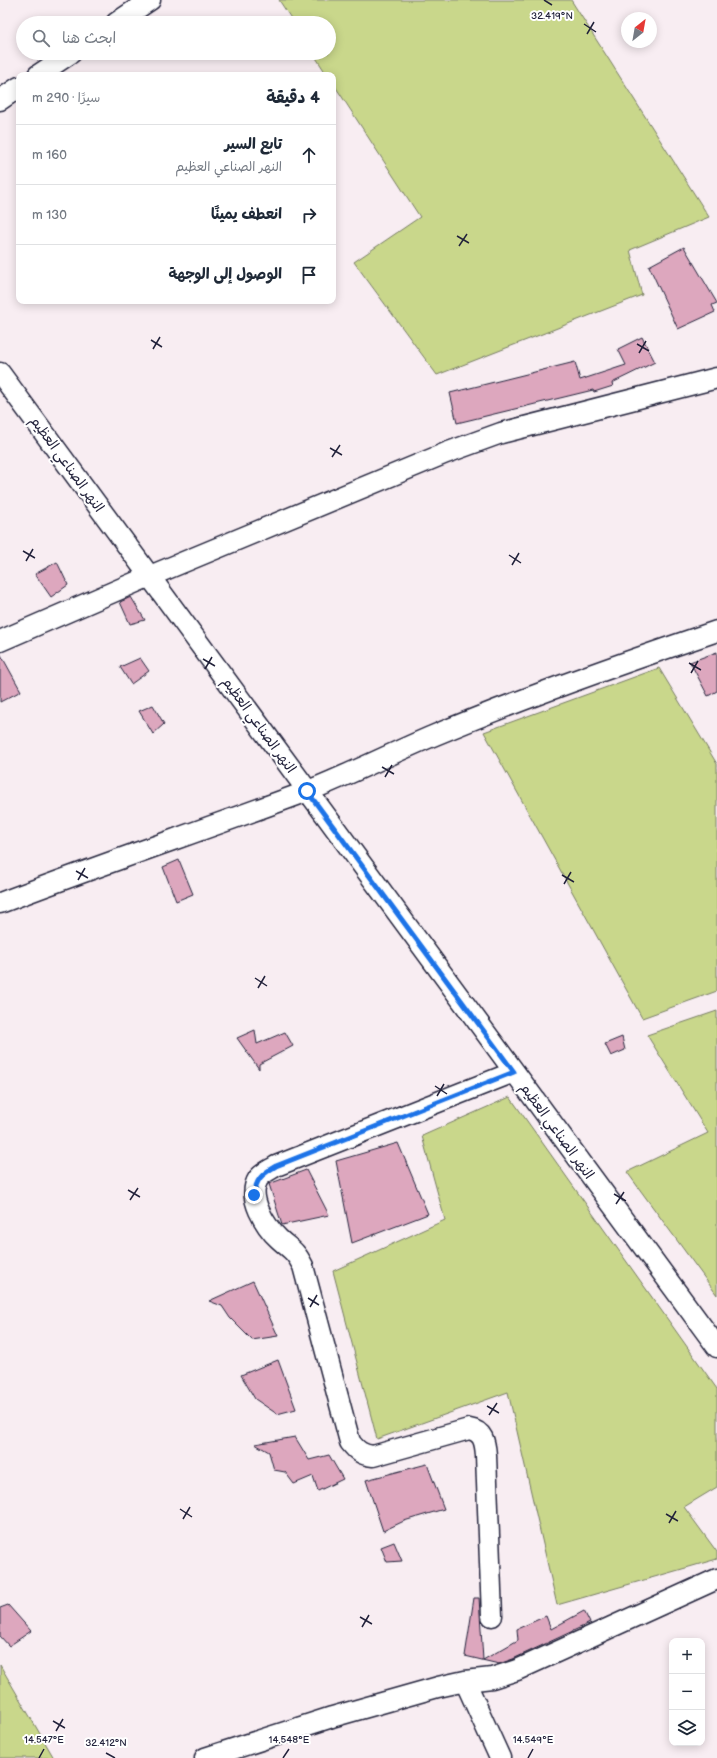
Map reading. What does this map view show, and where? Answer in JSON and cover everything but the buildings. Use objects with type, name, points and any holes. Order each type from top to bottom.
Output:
[{"type":"street","points":[[126,16],[150,0]]},
{"type":"street","points":[[42,72],[60,60]]},
{"type":"street","points":[[0,100],[16,90]]},
{"type":"street","name":"النهر الصناعي العظيم","points":[[0,373],[717,1347]]},
{"type":"street","points":[[0,641],[150,576],[446,453],[501,433],[717,378]]},
{"type":"street","points":[[0,903],[101,864],[307,791],[352,773],[434,735],[588,675],[717,631]]},
{"type":"street","points":[[492,1616],[486,1455],[485,1442],[482,1435],[476,1430],[469,1429],[373,1456],[364,1455],[356,1450],[350,1442],[303,1266],[292,1249],[279,1239],[264,1221],[254,1195],[255,1185],[259,1177],[276,1166],[514,1072]]},
{"type":"street","points":[[205,1758],[332,1717],[465,1681],[492,1678],[517,1670],[717,1579]]},
{"type":"street","points":[[465,1681],[500,1758]]},
{"type":"green space","points":[[279,0],[571,0],[709,217],[630,250],[642,295],[437,375],[354,262],[420,217],[336,88],[336,72],[325,72],[317,60],[336,60],[336,16],[289,16]]},
{"type":"green space","points":[[659,668],[717,764],[717,991],[642,1018],[484,732]]},
{"type":"green space","points":[[717,1011],[717,1295],[627,1172],[708,1133],[647,1035]]},
{"type":"green space","points":[[510,1097],[717,1389],[717,1487],[684,1507],[717,1552],[717,1559],[557,1605],[508,1392],[377,1439],[333,1271],[445,1220],[422,1136]]},
{"type":"green space","points":[[0,1665],[54,1758],[0,1758]]},
{"type":"route","points":[[254,1195],[255,1185],[259,1177],[276,1166],[514,1072],[307,791]]}]
